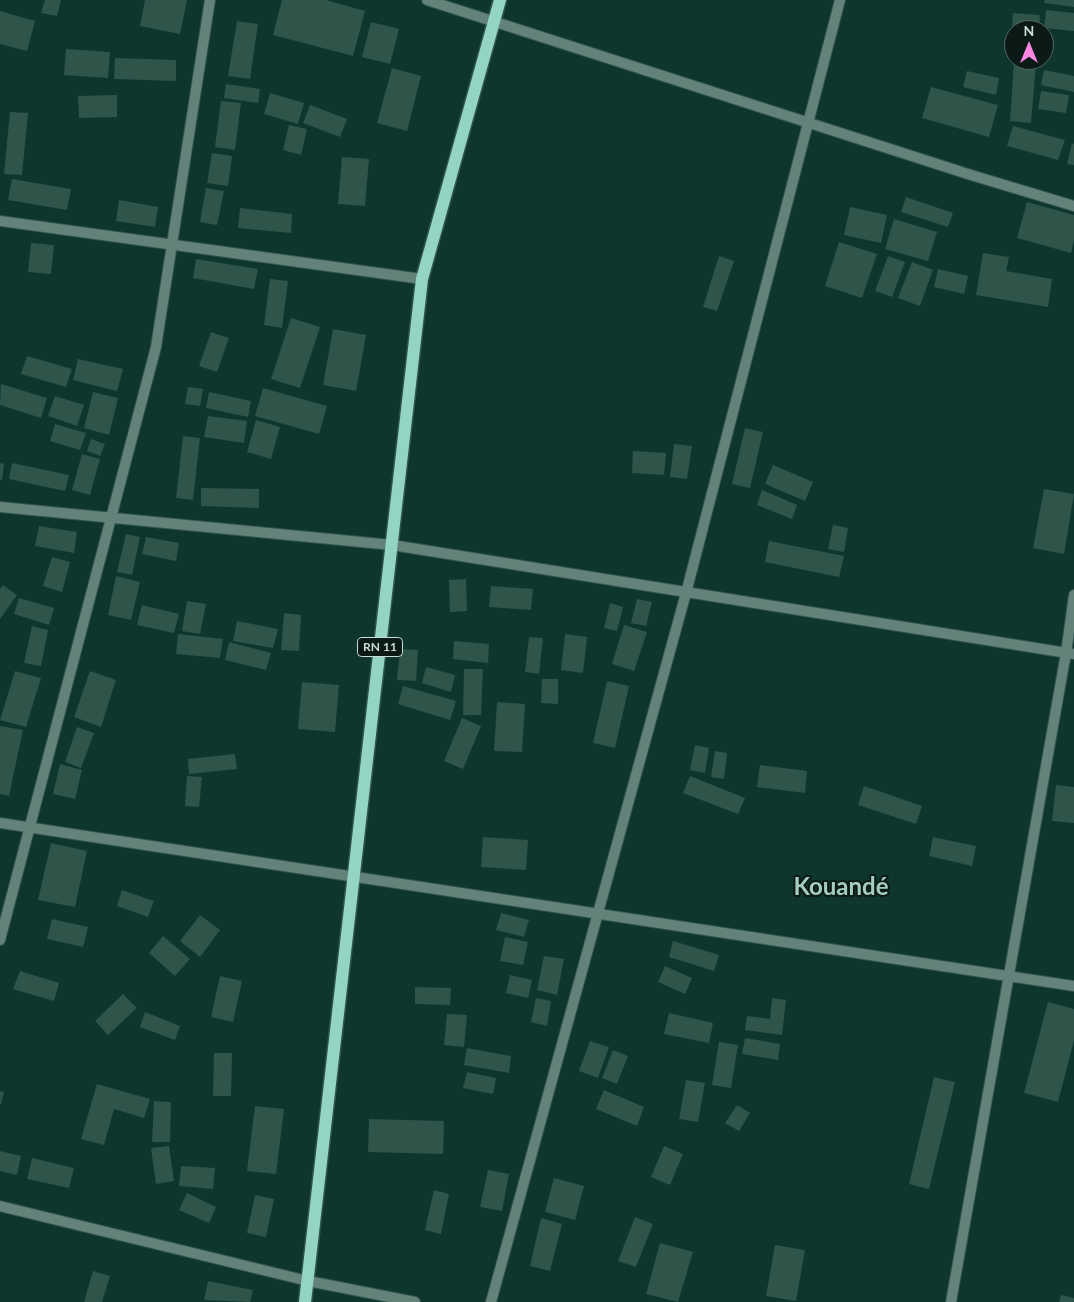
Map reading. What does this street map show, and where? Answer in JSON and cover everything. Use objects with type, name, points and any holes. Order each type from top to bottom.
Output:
[{"type":"main road","name":"RN 11","points":[[305,1302],[422,279],[500,0]]},
{"type":"street","points":[[0,940],[156,347],[210,0]]},
{"type":"street","points":[[427,0],[1074,206]]},
{"type":"street","points":[[490,1302],[686,592],[840,0]]},
{"type":"street","points":[[0,222],[172,243],[422,279]]},
{"type":"street","points":[[0,507],[392,545],[1070,654]]},
{"type":"street","points":[[951,1302],[1009,976],[1070,654],[1074,595]]},
{"type":"street","points":[[0,823],[1074,986]]},
{"type":"street","points":[[0,1206],[308,1280],[415,1302]]},
{"type":"building","points":[[45,0],[61,0],[57,16],[41,13]]},
{"type":"building","points":[[145,0],[187,0],[180,34],[140,26]]},
{"type":"building","points":[[282,0],[326,0],[365,11],[353,56],[273,35]]},
{"type":"building","points":[[1045,0],[1074,0],[1074,7],[1044,3]]},
{"type":"building","points":[[1046,10],[1074,13],[1074,31],[1054,29],[1054,20],[1045,20]]},
{"type":"building","points":[[0,11],[35,21],[27,51],[0,44]]},
{"type":"building","points":[[1013,13],[1040,15],[1040,20],[1013,20]]},
{"type":"building","points":[[237,21],[258,24],[250,79],[228,76]]},
{"type":"building","points":[[371,22],[399,29],[390,64],[362,57]]},
{"type":"building","points":[[66,49],[110,52],[108,78],[64,75]]},
{"type":"building","points":[[115,58],[176,60],[176,81],[114,79]]},
{"type":"building","points":[[392,68],[421,76],[407,131],[377,123]]},
{"type":"building","points":[[1013,70],[1035,70],[1031,123],[1010,121]]},
{"type":"building","points":[[1044,70],[1074,76],[1074,92],[1041,85]]},
{"type":"building","points":[[967,71],[999,78],[996,95],[963,87]]},
{"type":"building","points":[[226,84],[260,89],[258,103],[224,98]]},
{"type":"building","points":[[931,87],[998,105],[989,137],[922,118]]},
{"type":"building","points":[[1041,91],[1069,95],[1066,113],[1038,109]]},
{"type":"building","points":[[270,93],[304,103],[298,124],[264,114]]},
{"type":"building","points":[[117,95],[117,117],[79,118],[78,96]]},
{"type":"building","points":[[221,101],[241,103],[235,150],[215,147]]},
{"type":"building","points":[[310,105],[347,119],[340,137],[303,123]]},
{"type":"building","points":[[10,112],[28,113],[22,175],[4,174]]},
{"type":"building","points":[[289,125],[307,129],[301,155],[283,150]]},
{"type":"building","points":[[1013,126],[1065,140],[1058,160],[1007,146]]},
{"type":"building","points":[[1072,143],[1074,144],[1074,165],[1067,164]]},
{"type":"building","points":[[212,153],[232,156],[228,186],[207,183]]},
{"type":"building","points":[[342,157],[369,159],[365,206],[338,204]]},
{"type":"building","points":[[12,179],[71,189],[67,210],[8,200]]},
{"type":"building","points":[[206,188],[224,191],[217,225],[200,222]]},
{"type":"building","points":[[906,197],[953,213],[948,227],[901,212]]},
{"type":"building","points":[[119,200],[158,207],[155,227],[116,221]]},
{"type":"building","points":[[1027,202],[1074,215],[1074,240],[1071,253],[1017,238]]},
{"type":"building","points":[[850,207],[887,215],[881,243],[844,235]]},
{"type":"building","points":[[240,208],[292,214],[291,233],[238,228]]},
{"type":"building","points":[[894,219],[937,232],[928,261],[885,249]]},
{"type":"building","points":[[839,242],[877,254],[862,298],[825,286]]},
{"type":"building","points":[[31,243],[54,245],[51,274],[28,272]]},
{"type":"building","points":[[983,253],[1009,257],[1006,271],[1052,279],[1048,307],[976,295]]},
{"type":"building","points":[[719,256],[734,261],[717,311],[703,307]]},
{"type":"building","points":[[888,256],[905,262],[892,297],[875,291]]},
{"type":"building","points":[[196,259],[258,269],[254,289],[193,278]]},
{"type":"building","points":[[912,262],[933,270],[920,306],[898,298]]},
{"type":"building","points":[[938,269],[968,276],[964,294],[934,287]]},
{"type":"building","points":[[270,279],[288,281],[282,328],[264,325]]},
{"type":"building","points":[[291,318],[320,327],[300,388],[271,379]]},
{"type":"building","points":[[333,329],[366,335],[356,391],[323,385]]},
{"type":"building","points":[[211,332],[229,338],[217,372],[199,366]]},
{"type":"building","points":[[27,356],[72,369],[66,387],[21,374]]},
{"type":"building","points":[[78,359],[123,369],[117,391],[73,380]]},
{"type":"building","points":[[1,384],[47,398],[41,418],[0,405]]},
{"type":"building","points":[[188,387],[203,389],[200,406],[185,404]]},
{"type":"building","points":[[263,388],[327,406],[319,434],[255,416]]},
{"type":"building","points":[[93,392],[118,398],[109,435],[84,428]]},
{"type":"building","points":[[209,392],[251,401],[248,417],[206,408]]},
{"type":"building","points":[[55,396],[84,405],[77,426],[48,416]]},
{"type":"building","points":[[208,416],[247,421],[244,443],[204,437]]},
{"type":"building","points":[[256,420],[280,427],[271,459],[247,452]]},
{"type":"building","points":[[55,424],[86,433],[80,450],[50,441]]},
{"type":"building","points":[[745,428],[763,432],[750,488],[732,484]]},
{"type":"building","points":[[183,436],[200,438],[193,500],[176,498]]},
{"type":"building","points":[[91,439],[105,444],[100,456],[87,451]]},
{"type":"building","points":[[674,444],[692,446],[687,479],[670,477]]},
{"type":"building","points":[[633,451],[666,453],[664,475],[632,473]]},
{"type":"building","points":[[82,454],[100,459],[90,495],[72,490]]},
{"type":"building","points":[[0,463],[4,464],[2,480],[0,480]]},
{"type":"building","points":[[12,463],[69,475],[65,491],[9,479]]},
{"type":"building","points":[[773,465],[813,482],[805,501],[765,484]]},
{"type":"building","points":[[201,488],[259,489],[259,508],[201,506]]},
{"type":"building","points":[[1044,489],[1074,494],[1064,554],[1033,548]]},
{"type":"building","points":[[762,490],[797,505],[792,519],[757,505]]},
{"type":"building","points":[[833,525],[848,528],[844,552],[828,549]]},
{"type":"building","points":[[39,526],[77,532],[74,553],[35,546]]},
{"type":"building","points":[[126,534],[140,537],[132,575],[117,572]]},
{"type":"building","points":[[146,537],[179,543],[176,561],[142,554]]},
{"type":"building","points":[[769,541],[844,556],[839,577],[765,562]]},
{"type":"building","points":[[52,557],[70,562],[62,592],[43,586]]},
{"type":"building","points":[[116,576],[140,582],[131,620],[108,615]]},
{"type":"building","points":[[466,579],[467,611],[450,612],[449,580]]},
{"type":"building","points":[[3,585],[17,595],[0,619],[0,589]]},
{"type":"building","points":[[491,586],[533,589],[531,610],[489,607]]},
{"type":"building","points":[[19,598],[54,608],[49,625],[14,614]]},
{"type":"building","points":[[637,599],[652,602],[646,626],[631,623]]},
{"type":"building","points":[[187,601],[206,604],[200,634],[182,631]]},
{"type":"building","points":[[610,603],[623,607],[617,631],[604,628]]},
{"type":"building","points":[[142,605],[179,614],[174,633],[137,625]]},
{"type":"building","points":[[284,613],[301,615],[299,651],[281,650]]},
{"type":"building","points":[[237,621],[278,629],[273,648],[233,641]]},
{"type":"building","points":[[624,625],[647,632],[634,671],[612,664]]},
{"type":"building","points":[[32,626],[48,630],[41,666],[24,663]]},
{"type":"building","points":[[178,634],[223,639],[220,658],[176,654]]},
{"type":"building","points":[[565,634],[587,637],[583,673],[561,670]]},
{"type":"building","points":[[529,637],[543,638],[539,674],[525,672]]},
{"type":"building","points":[[454,641],[489,644],[488,663],[453,659]]},
{"type":"building","points":[[229,642],[271,653],[266,670],[225,660]]},
{"type":"building","points":[[400,649],[418,650],[416,681],[397,680]]},
{"type":"building","points":[[426,667],[455,675],[451,692],[422,683]]},
{"type":"building","points":[[464,669],[483,669],[481,715],[463,715]]},
{"type":"building","points":[[15,671],[41,678],[26,727],[0,720]]},
{"type":"building","points":[[90,671],[116,680],[101,727],[74,717]]},
{"type":"building","points":[[542,679],[558,679],[558,704],[541,703]]},
{"type":"building","points":[[607,681],[629,686],[615,748],[593,743]]},
{"type":"building","points":[[302,682],[339,685],[335,732],[298,729]]},
{"type":"building","points":[[403,686],[456,701],[450,720],[398,704]]},
{"type":"building","points":[[497,702],[525,704],[522,752],[494,751]]},
{"type":"building","points":[[462,718],[481,726],[463,769],[444,761]]},
{"type":"building","points":[[0,726],[23,730],[9,796],[0,794]]},
{"type":"building","points":[[77,727],[94,733],[81,768],[65,762]]},
{"type":"building","points":[[695,745],[709,748],[705,773],[690,770]]},
{"type":"building","points":[[715,751],[727,753],[724,779],[711,777]]},
{"type":"building","points":[[235,754],[237,769],[189,774],[188,759]]},
{"type":"building","points":[[60,764],[82,770],[75,799],[53,794]]},
{"type":"building","points":[[760,765],[807,771],[805,793],[757,787]]},
{"type":"building","points":[[187,776],[202,777],[199,807],[185,806]]},
{"type":"building","points":[[690,776],[745,798],[738,814],[683,793]]},
{"type":"building","points":[[1056,785],[1074,787],[1074,823],[1052,821]]},
{"type":"building","points":[[864,786],[922,806],[916,824],[858,805]]},
{"type":"building","points":[[483,837],[528,840],[526,870],[481,867]]},
{"type":"building","points":[[933,837],[976,846],[972,866],[929,856]]},
{"type":"building","points":[[51,843],[87,851],[75,907],[38,900]]},
{"type":"building","points":[[122,890],[154,901],[148,917],[117,906]]},
{"type":"building","points":[[501,913],[529,920],[524,937],[496,930]]},
{"type":"building","points":[[200,915],[220,930],[200,957],[180,941]]},
{"type":"building","points":[[52,919],[88,927],[83,947],[47,939]]},
{"type":"building","points":[[163,936],[190,959],[175,976],[149,953]]},
{"type":"building","points":[[505,937],[528,942],[523,965],[500,961]]},
{"type":"building","points":[[673,941],[719,955],[714,971],[669,957]]},
{"type":"building","points":[[544,956],[564,959],[557,995],[537,990]]},
{"type":"building","points":[[665,966],[692,978],[685,994],[658,982]]},
{"type":"building","points":[[20,971],[59,983],[54,1001],[13,989]]},
{"type":"building","points":[[510,975],[532,980],[528,998],[506,993]]},
{"type":"building","points":[[220,976],[242,981],[233,1022],[211,1017]]},
{"type":"building","points":[[415,987],[451,988],[450,1005],[415,1004]]},
{"type":"building","points":[[123,994],[137,1008],[108,1035],[95,1021]]},
{"type":"building","points":[[536,998],[551,1001],[547,1026],[531,1022]]},
{"type":"building","points":[[772,998],[786,1000],[782,1035],[745,1030],[747,1016],[770,1019]]},
{"type":"building","points":[[1048,1002],[1074,1009],[1074,1040],[1058,1102],[1024,1093]]},
{"type":"building","points":[[145,1012],[180,1026],[175,1040],[140,1027]]},
{"type":"building","points":[[669,1013],[713,1023],[709,1043],[664,1034]]},
{"type":"building","points":[[447,1014],[467,1015],[464,1047],[444,1045]]},
{"type":"building","points":[[745,1038],[780,1044],[778,1060],[742,1054]]},
{"type":"building","points":[[590,1041],[609,1047],[598,1078],[579,1071]]},
{"type":"building","points":[[719,1042],[738,1045],[731,1088],[712,1085]]},
{"type":"building","points":[[467,1048],[511,1056],[509,1073],[464,1065]]},
{"type":"building","points":[[613,1050],[628,1056],[617,1084],[602,1078]]},
{"type":"building","points":[[214,1053],[232,1053],[231,1096],[213,1096]]},
{"type":"building","points":[[467,1072],[496,1078],[493,1094],[463,1088]]},
{"type":"building","points":[[934,1077],[955,1082],[929,1189],[909,1184]]},
{"type":"building","points":[[686,1080],[705,1083],[698,1122],[679,1119]]},
{"type":"building","points":[[97,1084],[150,1099],[144,1118],[114,1109],[104,1145],[81,1139]]},
{"type":"building","points":[[604,1090],[644,1107],[637,1126],[596,1109]]},
{"type":"building","points":[[0,1091],[4,1092],[1,1104],[0,1104]]},
{"type":"building","points":[[154,1101],[171,1102],[170,1142],[152,1142]]},
{"type":"building","points":[[737,1105],[750,1113],[739,1131],[725,1123]]},
{"type":"building","points":[[255,1106],[284,1109],[276,1174],[247,1171]]},
{"type":"building","points":[[369,1119],[444,1121],[443,1154],[368,1152]]},
{"type":"building","points":[[169,1146],[174,1181],[156,1184],[151,1148]]},
{"type":"building","points":[[664,1146],[683,1154],[670,1185],[651,1177]]},
{"type":"building","points":[[0,1151],[21,1156],[17,1175],[0,1171]]},
{"type":"building","points":[[32,1158],[74,1168],[69,1188],[27,1179]]},
{"type":"building","points":[[181,1166],[215,1168],[213,1189],[179,1186]]},
{"type":"building","points":[[488,1170],[509,1174],[502,1211],[480,1207]]},
{"type":"building","points":[[554,1178],[584,1186],[575,1220],[545,1212]]},
{"type":"building","points":[[434,1190],[449,1194],[441,1234],[425,1230]]},
{"type":"building","points":[[187,1193],[216,1207],[209,1223],[179,1210]]},
{"type":"building","points":[[255,1195],[274,1199],[266,1237],[247,1233]]},
{"type":"building","points":[[635,1217],[653,1224],[636,1267],[618,1261]]},
{"type":"building","points":[[541,1218],[562,1224],[550,1271],[530,1266]]},
{"type":"building","points":[[660,1243],[693,1252],[678,1302],[646,1294]]},
{"type":"building","points":[[775,1245],[805,1250],[796,1301],[766,1296]]},
{"type":"building","points":[[93,1271],[110,1276],[102,1302],[84,1302]]},
{"type":"building","points":[[208,1281],[253,1290],[250,1302],[204,1300]]},
{"type":"building","points":[[1061,1295],[1074,1298],[1074,1302],[1059,1302]]},
{"type":"district","name":"Kouandé","points":[[841,887]]}]
